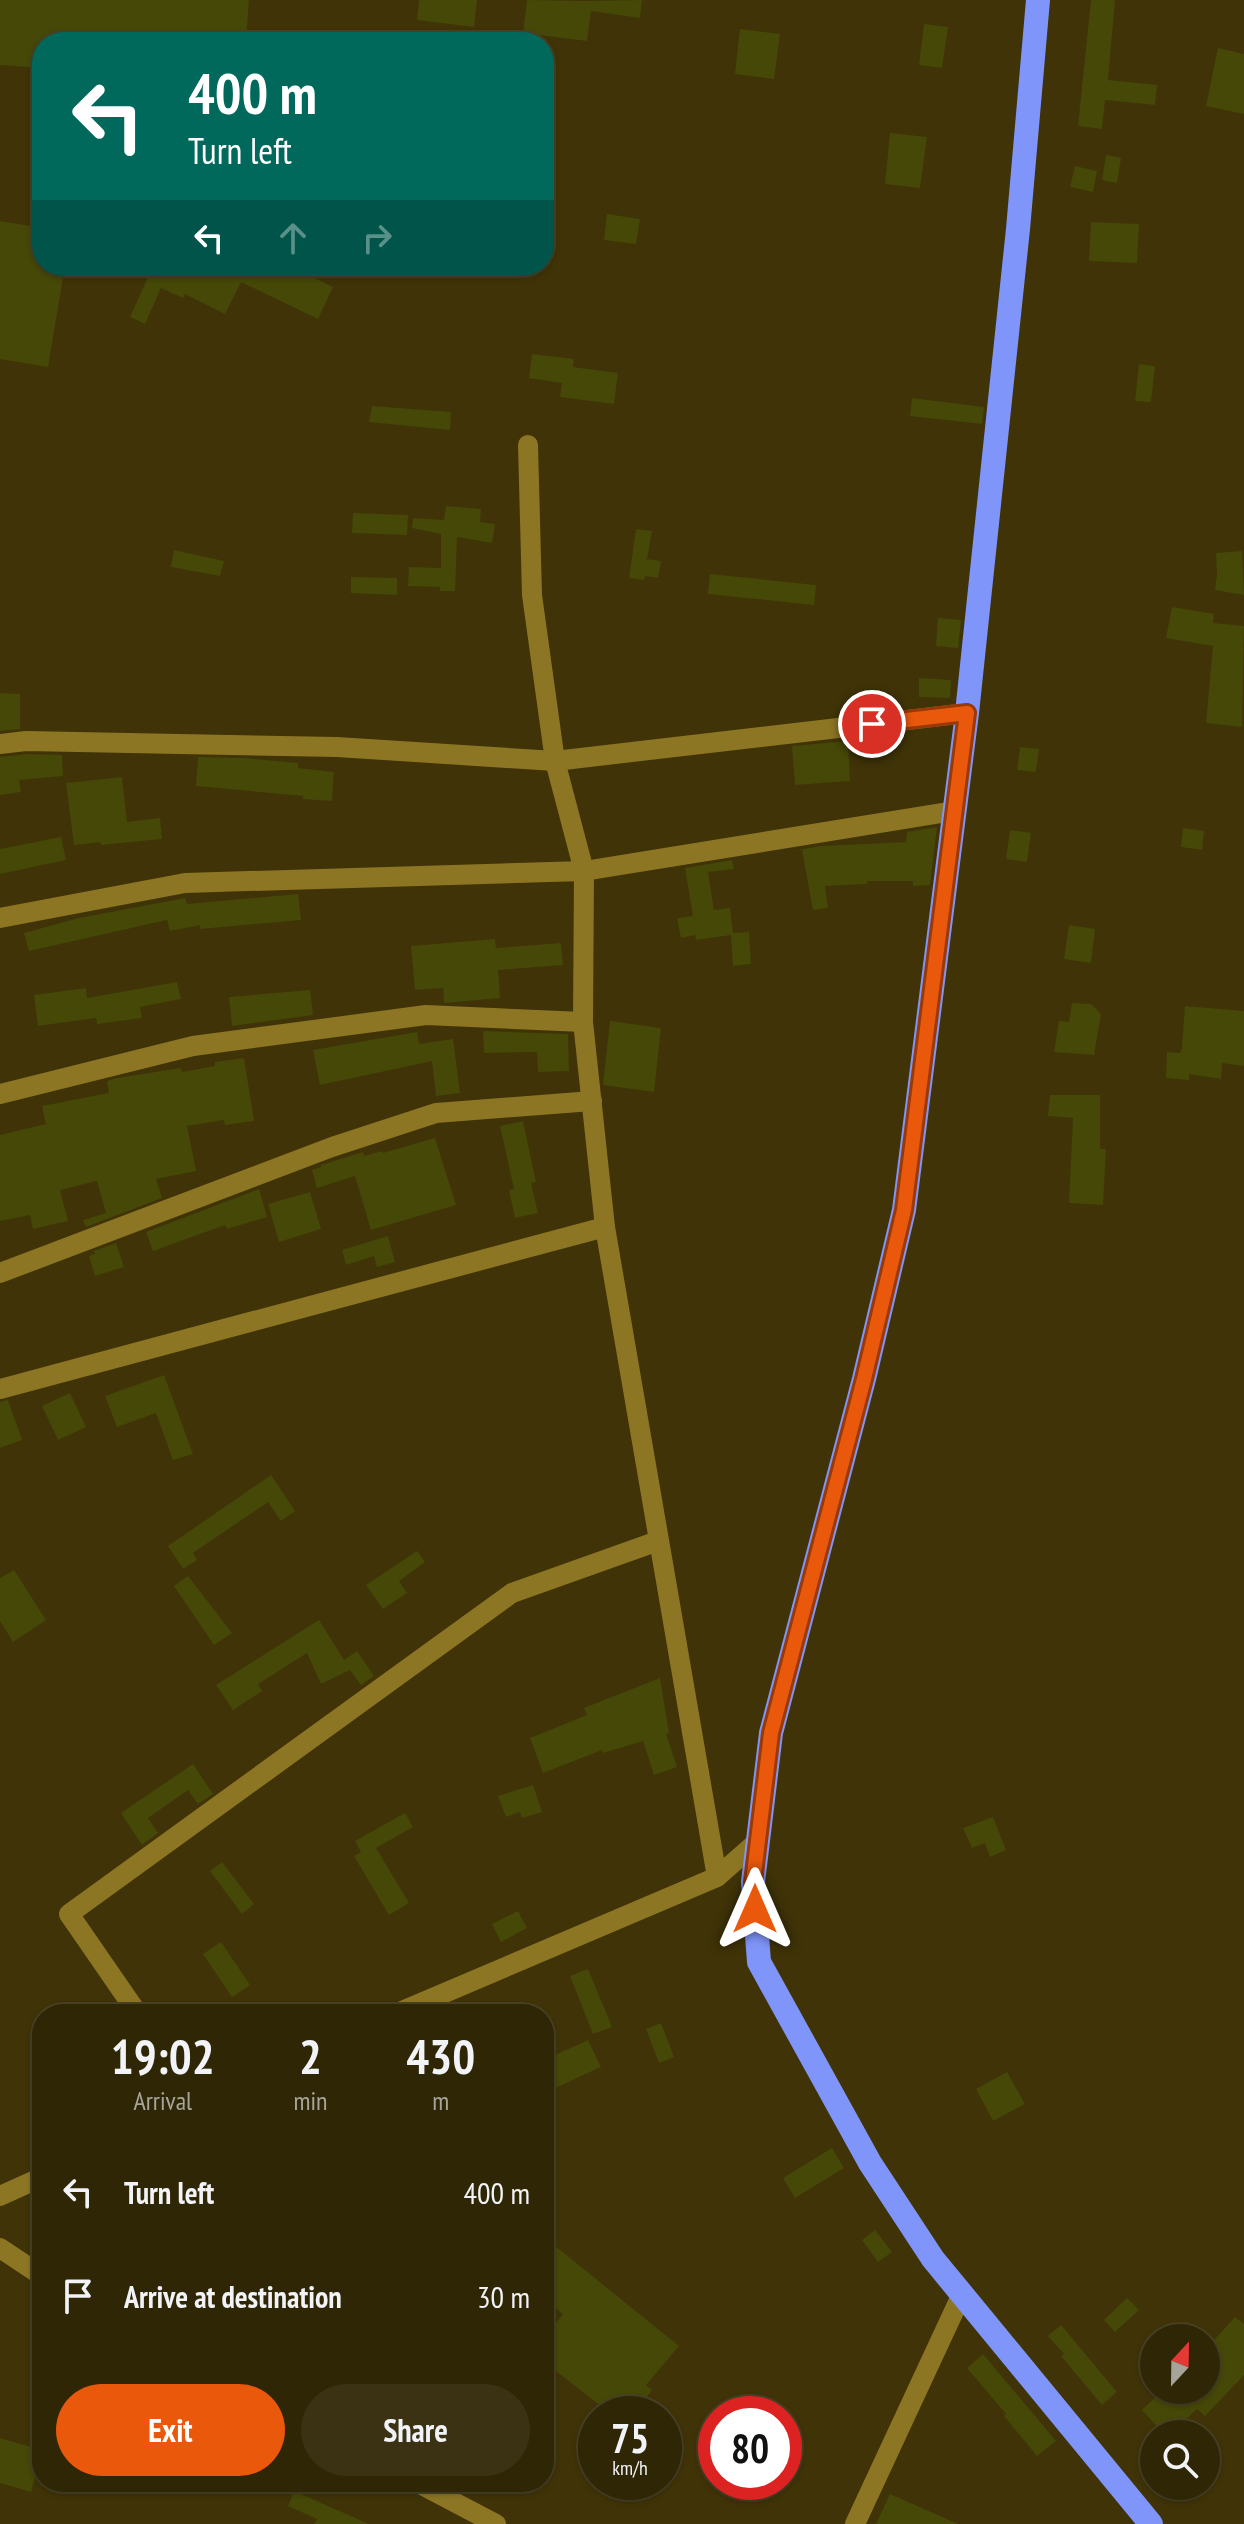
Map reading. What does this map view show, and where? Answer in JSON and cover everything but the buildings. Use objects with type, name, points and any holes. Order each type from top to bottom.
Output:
[{"type":"highway","points":[[1038,0],[1018,229],[967,713],[904,1210],[864,1379],[771,1733],[753,1882],[759,1962],[870,2163],[933,2259],[1151,2524]]},
{"type":"street","points":[[528,445],[532,595],[555,761],[584,871],[583,1022],[605,1227],[717,1877]]},
{"type":"street","points":[[0,744],[26,741],[337,747],[555,761],[967,713]]},
{"type":"street","points":[[0,918],[185,883],[584,871],[954,811]]},
{"type":"street","points":[[0,1094],[193,1046],[426,1015],[583,1022]]},
{"type":"street","points":[[0,1273],[332,1147],[436,1113],[592,1101]]},
{"type":"street","points":[[0,1389],[605,1227]]},
{"type":"street","points":[[131,2004],[69,1914],[512,1593],[658,1541]]},
{"type":"street","points":[[419,2004],[717,1877],[758,1841]]},
{"type":"street","points":[[0,2196],[32,2182]]},
{"type":"street","points":[[0,2248],[32,2269]]},
{"type":"street","points":[[855,2524],[962,2294]]},
{"type":"street","points":[[435,2492],[496,2524]]},
{"type":"route","points":[[755,1909],[753,1882],[771,1733],[864,1379],[904,1210],[967,713],[872,724]]}]
